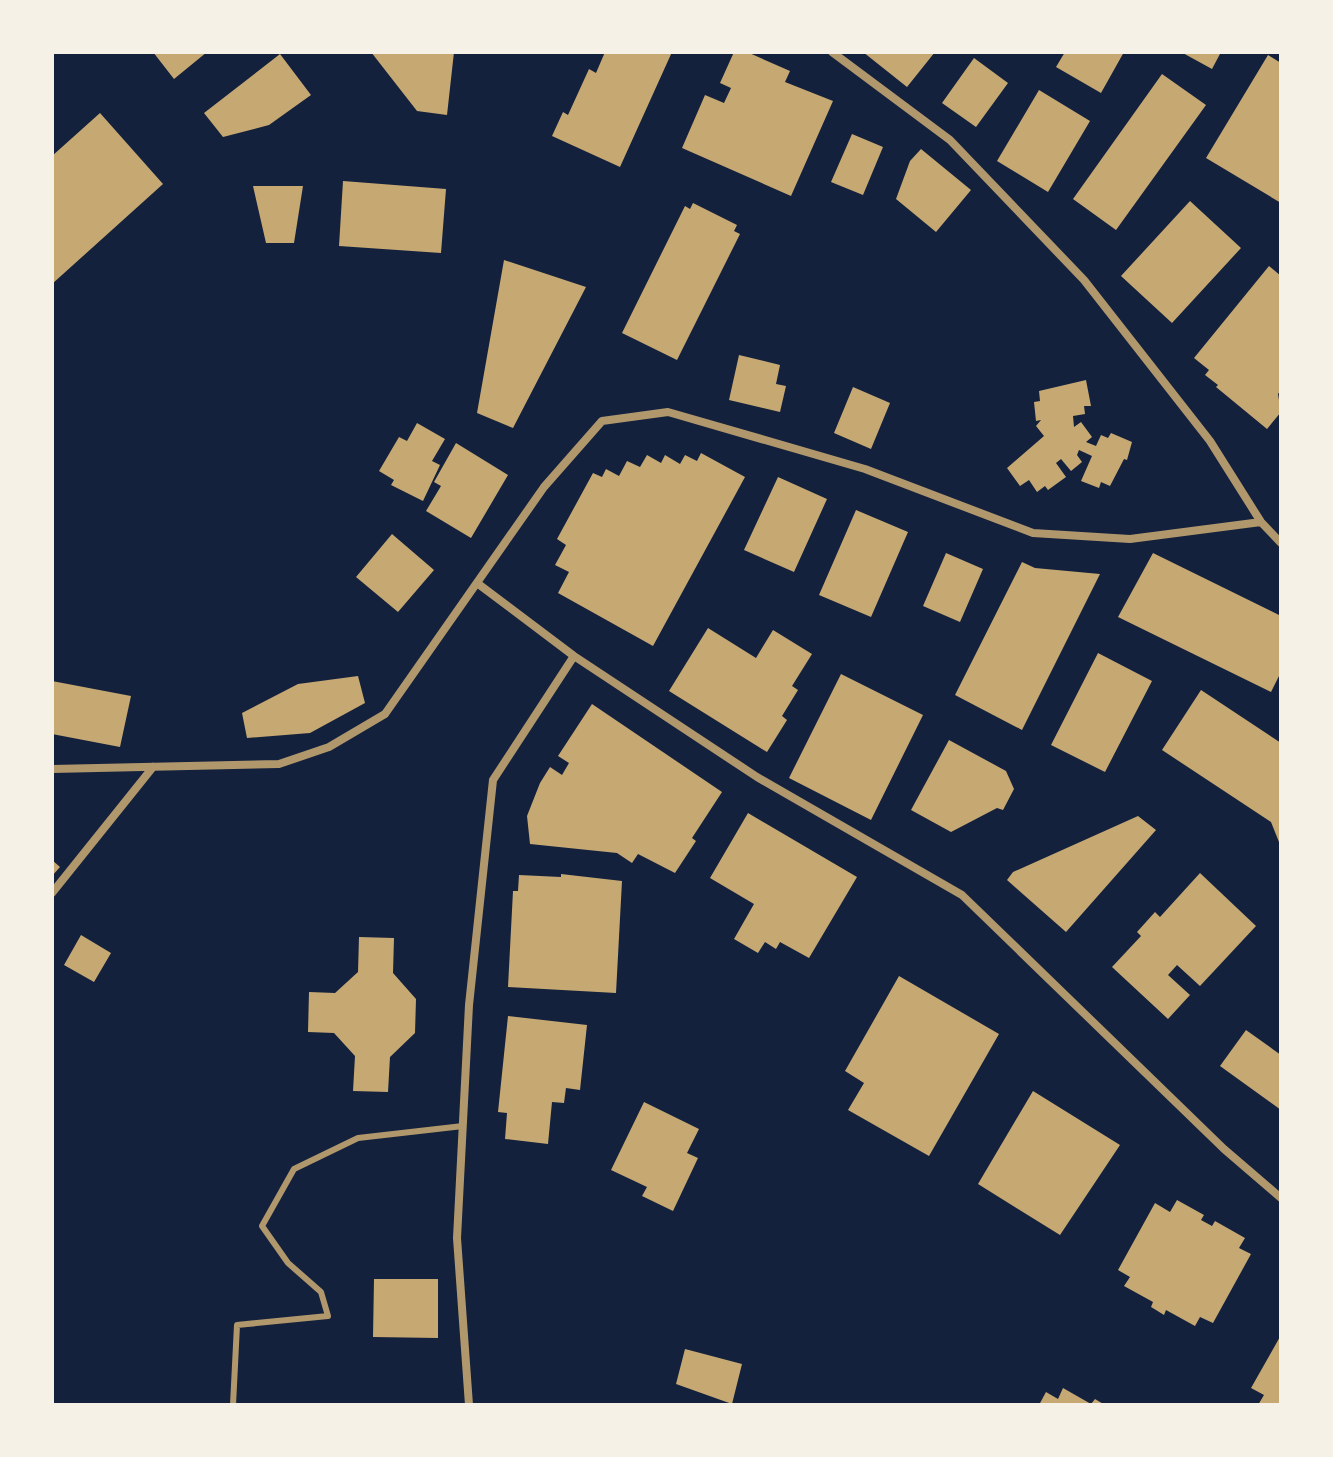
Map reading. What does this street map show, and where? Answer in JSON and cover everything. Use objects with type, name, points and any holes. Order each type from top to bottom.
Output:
[{"type":"street","points":[[832,52],[950,140],[1084,280],[1210,441],[1261,522],[1281,543]]},
{"type":"street","points":[[52,769],[279,764],[329,747],[385,714],[544,487],[602,421],[668,412],[865,469],[1033,533],[1130,539],[1261,522]]},
{"type":"street","points":[[477,583],[574,656],[757,777],[962,895],[1224,1149],[1281,1198]]},
{"type":"street","points":[[469,1405],[457,1238],[469,1005],[493,780],[574,656]]},
{"type":"street","points":[[52,893],[153,767]]},
{"type":"lane","points":[[233,1405],[237,1325],[328,1316],[321,1292],[288,1263],[262,1226],[294,1169],[358,1138],[463,1126]]},
{"type":"building","points":[[153,52],[207,52],[174,79]]},
{"type":"building","points":[[371,52],[454,52],[447,115],[417,111]]},
{"type":"building","points":[[605,52],[672,52],[620,167],[552,136],[563,112],[568,115],[589,69],[596,73]]},
{"type":"building","points":[[734,52],[747,52],[790,71],[785,82],[833,101],[791,196],[682,148],[705,95],[724,103],[731,88],[720,83]]},
{"type":"building","points":[[863,52],[935,52],[907,87]]},
{"type":"building","points":[[1065,52],[1124,52],[1101,93],[1056,67]]},
{"type":"building","points":[[1181,52],[1221,52],[1212,69]]},
{"type":"building","points":[[280,54],[311,95],[269,125],[223,137],[204,113]]},
{"type":"building","points":[[1268,55],[1281,63],[1281,203],[1206,158]]},
{"type":"building","points":[[974,58],[1008,83],[976,127],[942,103]]},
{"type":"building","points":[[1162,74],[1206,105],[1116,230],[1073,199]]},
{"type":"building","points":[[1039,90],[1090,121],[1048,192],[997,161]]},
{"type":"building","points":[[100,113],[163,184],[52,284],[52,156]]},
{"type":"building","points":[[852,134],[883,147],[863,195],[831,182]]},
{"type":"building","points":[[921,149],[971,190],[936,232],[896,199],[910,161]]},
{"type":"building","points":[[343,181],[446,189],[441,253],[339,246]]},
{"type":"building","points":[[253,186],[303,186],[294,243],[266,243]]},
{"type":"building","points":[[1190,201],[1241,248],[1172,323],[1121,276]]},
{"type":"building","points":[[693,203],[737,225],[734,231],[740,234],[677,360],[622,333],[685,206],[690,209]]},
{"type":"building","points":[[504,260],[586,287],[513,428],[477,413]]},
{"type":"building","points":[[1269,266],[1281,276],[1281,390],[1278,394],[1281,412],[1267,429],[1216,387],[1218,385],[1205,375],[1209,370],[1194,358]]},
{"type":"building","points":[[739,355],[780,365],[776,384],[786,386],[780,412],[729,400]]},
{"type":"building","points":[[1086,380],[1091,406],[1084,406],[1085,414],[1073,416],[1074,427],[1081,422],[1092,437],[1086,442],[1096,446],[1101,435],[1108,438],[1111,433],[1132,442],[1127,460],[1124,459],[1110,486],[1101,482],[1099,488],[1081,481],[1092,456],[1079,450],[1077,455],[1082,462],[1071,471],[1061,459],[1056,463],[1066,477],[1048,490],[1045,486],[1037,492],[1029,480],[1020,486],[1007,468],[1044,436],[1036,426],[1041,420],[1036,421],[1034,402],[1040,401],[1039,391]]},
{"type":"building","points":[[853,387],[890,403],[871,449],[834,433]]},
{"type":"building","points":[[417,423],[445,439],[432,461],[440,465],[423,501],[391,485],[394,480],[379,471],[399,437],[407,441]]},
{"type":"building","points":[[456,443],[508,475],[471,538],[426,511],[441,486],[434,482]]},
{"type":"building","points":[[701,453],[745,477],[653,646],[558,593],[569,572],[555,565],[566,545],[557,539],[593,473],[602,477],[606,469],[619,476],[627,461],[640,467],[647,455],[661,463],[665,455],[680,464],[685,455],[697,461]]},
{"type":"building","points":[[778,477],[827,499],[794,572],[744,550]]},
{"type":"building","points":[[856,510],[908,532],[871,617],[819,595]]},
{"type":"building","points":[[392,534],[434,570],[398,612],[356,577]]},
{"type":"building","points":[[946,553],[983,569],[960,622],[923,606]]},
{"type":"building","points":[[1153,553],[1281,616],[1281,672],[1271,692],[1118,617]]},
{"type":"building","points":[[1022,562],[1035,568],[1100,574],[1022,730],[955,695]]},
{"type":"building","points":[[708,628],[756,658],[773,630],[812,654],[792,686],[798,690],[782,716],[787,720],[767,752],[669,691]]},
{"type":"building","points":[[1098,653],[1152,681],[1105,772],[1051,745]]},
{"type":"building","points":[[841,674],[923,715],[871,820],[789,778]]},
{"type":"building","points":[[358,676],[365,703],[310,733],[247,738],[242,713],[298,684]]},
{"type":"building","points":[[52,681],[131,696],[120,747],[52,734]]},
{"type":"building","points":[[1201,690],[1281,743],[1281,847],[1271,822],[1162,750]]},
{"type":"building","points":[[592,704],[722,792],[692,838],[696,841],[675,873],[638,854],[632,863],[617,853],[530,844],[527,816],[540,783],[550,767],[562,775],[569,763],[558,756]]},
{"type":"building","points":[[949,740],[1006,771],[1014,789],[1003,810],[997,808],[951,832],[911,810]]},
{"type":"building","points":[[748,813],[857,877],[809,958],[780,942],[776,949],[765,942],[758,953],[734,939],[754,904],[710,878]]},
{"type":"building","points":[[1138,816],[1156,830],[1066,932],[1007,880],[1013,872]]},
{"type":"building","points":[[52,860],[60,867],[52,876]]},
{"type":"building","points":[[1200,873],[1256,926],[1200,986],[1177,965],[1168,975],[1190,995],[1168,1019],[1112,967],[1141,936],[1137,932],[1155,912],[1160,917]]},
{"type":"building","points":[[561,874],[622,881],[616,993],[508,987],[513,891],[518,891],[519,875],[561,877]]},
{"type":"building","points":[[81,935],[111,953],[94,982],[64,965]]},
{"type":"building","points":[[359,937],[394,938],[393,973],[416,999],[415,1033],[390,1057],[388,1092],[353,1091],[355,1056],[334,1033],[308,1032],[309,992],[335,993],[358,972]]},
{"type":"building","points":[[899,976],[999,1034],[929,1156],[848,1110],[864,1083],[845,1071]]},
{"type":"building","points":[[508,1016],[587,1025],[580,1090],[566,1088],[564,1103],[552,1102],[548,1144],[505,1139],[507,1113],[498,1112]]},
{"type":"building","points":[[1246,1030],[1281,1055],[1281,1110],[1220,1066]]},
{"type":"building","points":[[1033,1091],[1120,1145],[1060,1235],[978,1184]]},
{"type":"building","points":[[644,1102],[699,1129],[687,1153],[698,1158],[673,1211],[642,1196],[647,1187],[611,1170]]},
{"type":"building","points":[[1177,1200],[1204,1215],[1201,1220],[1212,1226],[1215,1221],[1245,1238],[1239,1248],[1251,1254],[1213,1323],[1200,1317],[1195,1326],[1166,1310],[1164,1315],[1151,1307],[1153,1302],[1124,1286],[1130,1277],[1118,1270],[1155,1203],[1170,1212]]},
{"type":"building","points":[[374,1279],[438,1279],[438,1338],[373,1337]]},
{"type":"building","points":[[1281,1335],[1281,1405],[1258,1405],[1264,1395],[1251,1388]]},
{"type":"building","points":[[685,1349],[742,1364],[732,1404],[676,1384]]},
{"type":"building","points":[[1063,1388],[1091,1404],[1095,1399],[1105,1405],[1039,1405],[1046,1392],[1058,1399]]}]
